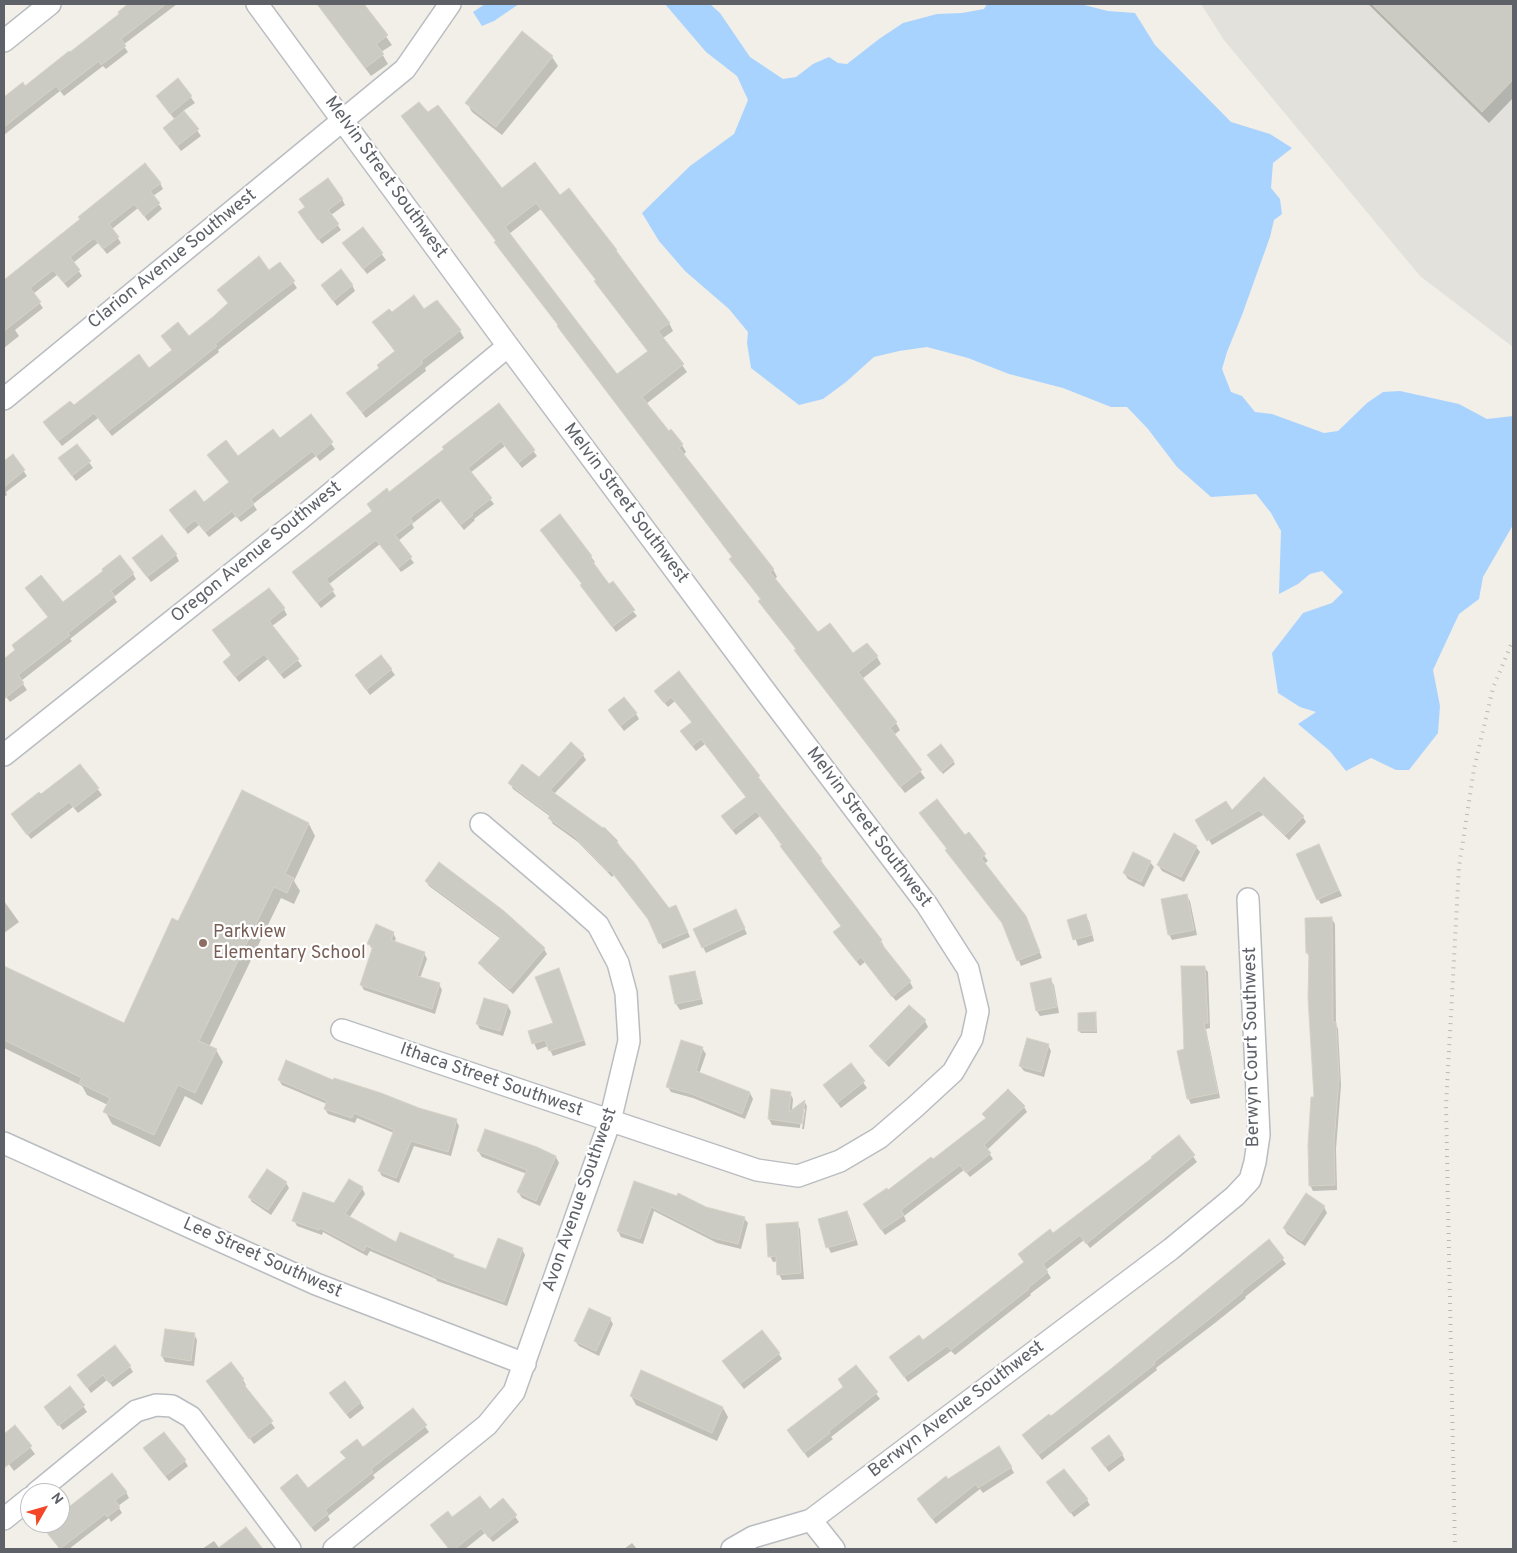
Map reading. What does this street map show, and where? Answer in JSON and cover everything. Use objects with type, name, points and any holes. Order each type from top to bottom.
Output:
[{"type":"street","points":[[4,41],[50,4]]},
{"type":"street","name":"Melvin Street Southwest","points":[[257,4],[508,346],[927,906],[968,969],[978,1011]]},
{"type":"street","name":"Clarion Avenue Southwest","points":[[4,399],[405,69],[450,4]]},
{"type":"street","name":"Oregon Avenue Southwest","points":[[4,756],[300,519],[508,346]]},
{"type":"street","name":"Avon Avenue Southwest","points":[[334,1549],[487,1425],[514,1392],[610,1121],[628,1041],[626,993],[618,963],[598,925],[481,824]]},
{"type":"street","name":"Berwyn Court Southwest","points":[[1171,1249],[1235,1196],[1250,1180],[1255,1162],[1259,1135],[1248,899]]},
{"type":"street","name":"Ithaca Street Southwest","points":[[342,1030],[757,1170],[798,1176],[840,1161],[879,1138],[915,1107],[953,1072],[972,1039],[978,1011]]},
{"type":"street","name":"Lee Street Southwest","points":[[4,1143],[316,1284],[525,1364]]},
{"type":"street","name":"Berwyn Avenue Southwest","points":[[732,1549],[753,1536],[812,1520],[1171,1249]]},
{"type":"street","points":[[48,1483],[136,1411],[156,1405],[172,1406],[191,1418],[290,1549]]},
{"type":"street","points":[[4,1519],[20,1506]]},
{"type":"street","points":[[812,1520],[834,1549]]},
{"type":"shaded area","points":[[1201,4],[1513,4],[1513,347],[1420,276],[1224,40]]},
{"type":"water","points":[[485,4],[519,4],[494,21],[482,26],[473,12]]},
{"type":"water","points":[[665,4],[710,4],[720,13],[750,57],[783,79],[796,77],[813,64],[829,57],[838,63],[847,64],[903,23],[937,14],[962,13],[984,9],[987,4],[1080,4],[1108,11],[1135,13],[1155,45],[1231,122],[1270,134],[1292,148],[1273,163],[1271,188],[1280,199],[1282,214],[1274,220],[1270,237],[1222,369],[1231,392],[1242,396],[1255,412],[1272,414],[1324,433],[1338,431],[1367,403],[1383,392],[1400,391],[1459,404],[1487,419],[1513,416],[1513,525],[1483,577],[1479,599],[1459,614],[1433,670],[1440,706],[1438,733],[1409,770],[1396,770],[1371,758],[1346,771],[1330,751],[1298,724],[1316,712],[1300,707],[1278,693],[1272,653],[1303,613],[1332,603],[1343,592],[1322,571],[1310,574],[1298,584],[1279,594],[1281,531],[1271,513],[1256,494],[1211,497],[1177,467],[1148,429],[1127,407],[1111,407],[1063,388],[1009,374],[968,358],[927,347],[874,357],[823,399],[799,405],[751,368],[747,343],[748,332],[729,309],[685,271],[659,241],[642,213],[690,166],[734,134],[748,100],[737,76],[706,52]]},
{"type":"building","points":[[128,4],[166,4],[121,39],[126,46],[101,65],[99,61],[60,91],[56,86],[4,127],[4,97],[23,82],[25,86],[119,14],[118,12]]},
{"type":"building","points":[[317,4],[364,4],[388,35],[376,44],[384,54],[365,68]]},
{"type":"building","points":[[1372,4],[1513,4],[1513,80],[1482,112]]},
{"type":"building","points":[[522,31],[553,56],[496,127],[465,103]]},
{"type":"building","points":[[178,78],[192,96],[170,114],[156,96]]},
{"type":"building","points":[[419,102],[428,112],[438,105],[502,188],[535,162],[560,195],[569,188],[617,250],[670,323],[658,331],[684,364],[642,397],[669,431],[671,429],[683,444],[679,448],[774,569],[770,572],[818,632],[830,623],[853,653],[867,643],[878,656],[858,672],[897,722],[890,728],[922,770],[900,787],[794,650],[796,649],[758,601],[761,599],[729,559],[732,557],[401,116]],"holes":[[[536,203],[596,280],[594,281],[648,351],[617,374],[505,227]]]},
{"type":"building","points":[[184,111],[199,129],[177,146],[163,128]]},
{"type":"building","points":[[145,163],[161,183],[150,191],[160,203],[144,216],[134,204],[109,224],[119,237],[103,249],[94,238],[70,257],[80,270],[64,283],[53,270],[30,288],[41,302],[4,331],[4,280],[80,219],[78,217]]},
{"type":"building","points":[[328,178],[343,199],[328,210],[339,224],[318,240],[298,212],[305,207],[299,199]]},
{"type":"building","points":[[363,227],[383,253],[363,269],[342,243]]},
{"type":"building","points":[[259,256],[269,270],[280,262],[295,281],[215,344],[217,346],[176,379],[108,431],[94,413],[58,441],[43,422],[70,401],[74,405],[139,354],[149,368],[172,350],[161,336],[178,322],[189,336],[214,316],[228,303],[217,290]]},
{"type":"building","points":[[341,269],[353,285],[333,301],[321,285]]},
{"type":"building","points":[[414,295],[424,309],[437,300],[461,330],[421,361],[423,363],[362,412],[346,393],[379,368],[377,365],[395,351],[372,322],[389,309],[392,312]]},
{"type":"building","points":[[499,403],[535,450],[518,463],[501,441],[468,468],[492,498],[460,525],[438,497],[410,518],[413,522],[395,535],[412,557],[398,568],[376,540],[326,579],[334,590],[317,603],[292,572],[372,511],[367,504],[387,488],[389,492],[444,449],[442,447]]},
{"type":"building","points":[[311,414],[333,442],[316,456],[312,451],[251,499],[254,504],[237,518],[232,511],[205,532],[195,520],[184,529],[169,510],[195,490],[204,502],[229,482],[207,455],[226,440],[238,456],[273,429],[280,438]]},
{"type":"building","points":[[77,444],[91,461],[72,476],[58,458]]},
{"type":"building","points":[[13,454],[25,470],[4,487],[4,461]]},
{"type":"building","points":[[560,514],[592,556],[590,558],[609,584],[613,581],[635,610],[612,627],[580,585],[582,584],[540,530]]},
{"type":"building","points":[[162,535],[177,554],[147,577],[132,558]]},
{"type":"building","points":[[120,555],[134,573],[111,591],[115,596],[68,633],[70,635],[18,675],[24,683],[4,699],[4,657],[15,650],[12,645],[48,617],[25,588],[41,575],[63,602],[103,571],[102,569]]},
{"type":"building","points":[[269,588],[285,608],[269,621],[299,659],[280,674],[264,654],[235,677],[223,662],[231,655],[212,630]]},
{"type":"building","points":[[381,655],[392,669],[366,690],[355,675]]},
{"type":"building","points":[[679,671],[760,776],[758,777],[822,859],[820,860],[911,981],[892,997],[861,957],[856,961],[833,932],[841,926],[780,846],[782,844],[756,811],[732,830],[721,816],[746,797],[701,739],[692,746],[680,731],[692,722],[671,697],[664,703],[654,691]]},
{"type":"building","points":[[624,697],[637,713],[620,726],[608,710]]},
{"type":"building","points":[[571,742],[584,754],[550,790],[604,827],[618,841],[616,843],[633,861],[669,908],[676,905],[688,932],[659,944],[648,919],[610,870],[608,872],[574,836],[548,818],[551,815],[508,783],[522,764],[539,777]]},
{"type":"building","points":[[941,744],[954,761],[941,772],[927,755]]},
{"type":"building","points":[[80,764],[99,788],[74,808],[69,802],[27,835],[11,814]]},
{"type":"building","points":[[1264,777],[1304,816],[1285,835],[1259,810],[1207,841],[1195,820],[1226,801],[1232,810]]},
{"type":"building","name":"Parkview Elementary School","points":[[242,790],[309,823],[285,874],[294,878],[287,893],[274,887],[199,1041],[217,1049],[195,1093],[178,1085],[154,1135],[103,1112],[110,1098],[79,1083],[82,1078],[4,1040],[4,966],[124,1023],[172,918],[178,921]]},
{"type":"building","points":[[937,799],[965,835],[969,832],[986,854],[981,858],[1026,916],[1040,952],[1017,961],[1002,923],[945,850],[947,849],[919,813]]},
{"type":"building","points":[[1174,833],[1197,846],[1181,877],[1157,865]]},
{"type":"building","points":[[1319,844],[1339,890],[1317,900],[1296,854]]},
{"type":"building","points":[[1133,852],[1151,861],[1141,882],[1123,873]]},
{"type":"building","points":[[439,862],[504,911],[545,948],[510,989],[478,963],[501,937],[425,881]]},
{"type":"building","points":[[1187,894],[1194,930],[1168,935],[1161,899]]},
{"type":"building","points":[[736,909],[745,928],[702,948],[693,929]]},
{"type":"building","points":[[1086,914],[1092,935],[1073,940],[1067,920]]},
{"type":"building","points":[[1332,917],[1333,1022],[1336,1022],[1339,1078],[1334,1142],[1335,1185],[1309,1186],[1308,1145],[1311,1097],[1314,1097],[1308,998],[1309,953],[1306,953],[1305,918]]},
{"type":"building","points":[[376,924],[394,932],[391,940],[425,952],[417,976],[440,983],[432,1009],[360,985],[373,946],[367,944]]},
{"type":"building","points":[[1181,966],[1205,966],[1208,1023],[1204,1023],[1218,1093],[1187,1099],[1177,1051],[1184,1049]]},
{"type":"building","points":[[559,968],[584,1040],[549,1051],[545,1040],[532,1044],[528,1031],[553,1023],[535,977]]},
{"type":"building","points":[[695,971],[701,999],[675,1004],[669,976]]},
{"type":"building","points":[[1051,978],[1057,1007],[1036,1011],[1030,983]]},
{"type":"building","points":[[484,998],[508,1005],[500,1031],[476,1024]]},
{"type":"building","points":[[909,1005],[926,1020],[885,1062],[869,1046]]},
{"type":"building","points":[[1096,1012],[1096,1031],[1078,1031],[1078,1013]]},
{"type":"building","points":[[1027,1038],[1049,1044],[1041,1072],[1019,1066]]},
{"type":"building","points":[[681,1040],[703,1047],[696,1071],[750,1092],[742,1114],[689,1093],[666,1087]]},
{"type":"building","points":[[286,1060],[333,1080],[334,1078],[419,1108],[457,1119],[448,1152],[411,1141],[396,1178],[378,1171],[394,1130],[354,1113],[352,1118],[324,1109],[327,1101],[278,1080]]},
{"type":"building","points":[[851,1063],[865,1081],[837,1103],[823,1085]]},
{"type":"building","points":[[771,1089],[791,1092],[789,1112],[805,1100],[802,1124],[768,1119]]},
{"type":"building","points":[[1008,1089],[1025,1106],[984,1145],[991,1153],[966,1173],[960,1165],[901,1210],[904,1215],[881,1230],[863,1204],[887,1188],[888,1190],[931,1157],[933,1159],[986,1118],[982,1114]]},
{"type":"building","points":[[485,1129],[537,1147],[556,1156],[536,1201],[517,1192],[527,1170],[477,1151]]},
{"type":"building","points":[[1179,1135],[1195,1155],[1086,1244],[1080,1235],[1043,1264],[1048,1272],[951,1350],[947,1346],[904,1377],[889,1357],[919,1335],[923,1340],[965,1308],[1024,1262],[1018,1254],[1050,1229],[1053,1233],[1152,1158]]},
{"type":"building","points":[[267,1169],[287,1182],[268,1210],[248,1197]]},
{"type":"building","points":[[349,1179],[363,1187],[345,1214],[396,1242],[400,1232],[454,1255],[453,1257],[486,1269],[498,1238],[523,1248],[504,1302],[433,1276],[366,1246],[364,1251],[320,1228],[319,1230],[292,1221],[303,1192],[334,1203]]},
{"type":"building","points":[[634,1181],[677,1196],[678,1193],[706,1207],[745,1217],[738,1244],[713,1238],[651,1207],[640,1239],[617,1231]]},
{"type":"building","points":[[1306,1193],[1325,1206],[1302,1241],[1283,1228]]},
{"type":"building","points":[[847,1211],[855,1240],[826,1248],[818,1219]]},
{"type":"building","points":[[798,1222],[801,1273],[777,1275],[776,1256],[768,1257],[766,1224]]},
{"type":"building","points":[[1269,1239],[1284,1258],[1154,1362],[1155,1364],[1038,1455],[1022,1435],[1049,1414],[1051,1416],[1112,1368]]},
{"type":"building","points":[[589,1308],[611,1318],[596,1351],[574,1341]]},
{"type":"building","points":[[165,1329],[195,1333],[191,1361],[161,1356]]},
{"type":"building","points":[[762,1330],[780,1353],[740,1384],[722,1361]]},
{"type":"building","points":[[115,1345],[131,1366],[109,1383],[103,1375],[87,1388],[77,1375]]},
{"type":"building","points":[[231,1362],[244,1379],[241,1381],[273,1421],[249,1439],[206,1381]]},
{"type":"building","points":[[856,1365],[878,1392],[804,1453],[787,1430],[843,1387],[838,1379]]},
{"type":"building","points":[[641,1370],[723,1407],[712,1433],[630,1396]]},
{"type":"building","points":[[345,1381],[361,1402],[346,1414],[329,1393]]},
{"type":"building","points":[[70,1386],[85,1405],[58,1426],[44,1407]]},
{"type":"building","points":[[413,1408],[427,1425],[371,1469],[373,1472],[325,1510],[328,1514],[311,1527],[280,1488],[297,1474],[308,1488],[346,1458],[340,1452],[357,1439],[363,1447]]},
{"type":"building","points":[[15,1425],[32,1446],[4,1468],[4,1434]]},
{"type":"building","points":[[164,1432],[186,1460],[165,1476],[143,1448]]},
{"type":"building","points":[[1109,1435],[1123,1454],[1105,1467],[1091,1448]]},
{"type":"building","points":[[999,1446],[1012,1467],[978,1488],[976,1484],[932,1519],[917,1499],[946,1476],[948,1479]]},
{"type":"building","points":[[1064,1469],[1088,1499],[1070,1513],[1046,1482]]},
{"type":"building","points":[[112,1473],[127,1492],[115,1500],[120,1507],[107,1517],[105,1514],[60,1549],[47,1533],[70,1533],[70,1506]]},
{"type":"building","points":[[480,1496],[490,1509],[503,1498],[517,1515],[489,1538],[481,1528],[455,1549],[449,1549],[430,1525],[448,1511],[452,1517]]},
{"type":"building","points":[[246,1527],[263,1549],[217,1549]]},
{"type":"railway","points":[[1455,1549],[1446,1106],[1459,867],[1474,769],[1493,688],[1513,640]]},
{"type":"place","name":"Parkview Elementary School","points":[[203,943]]}]
